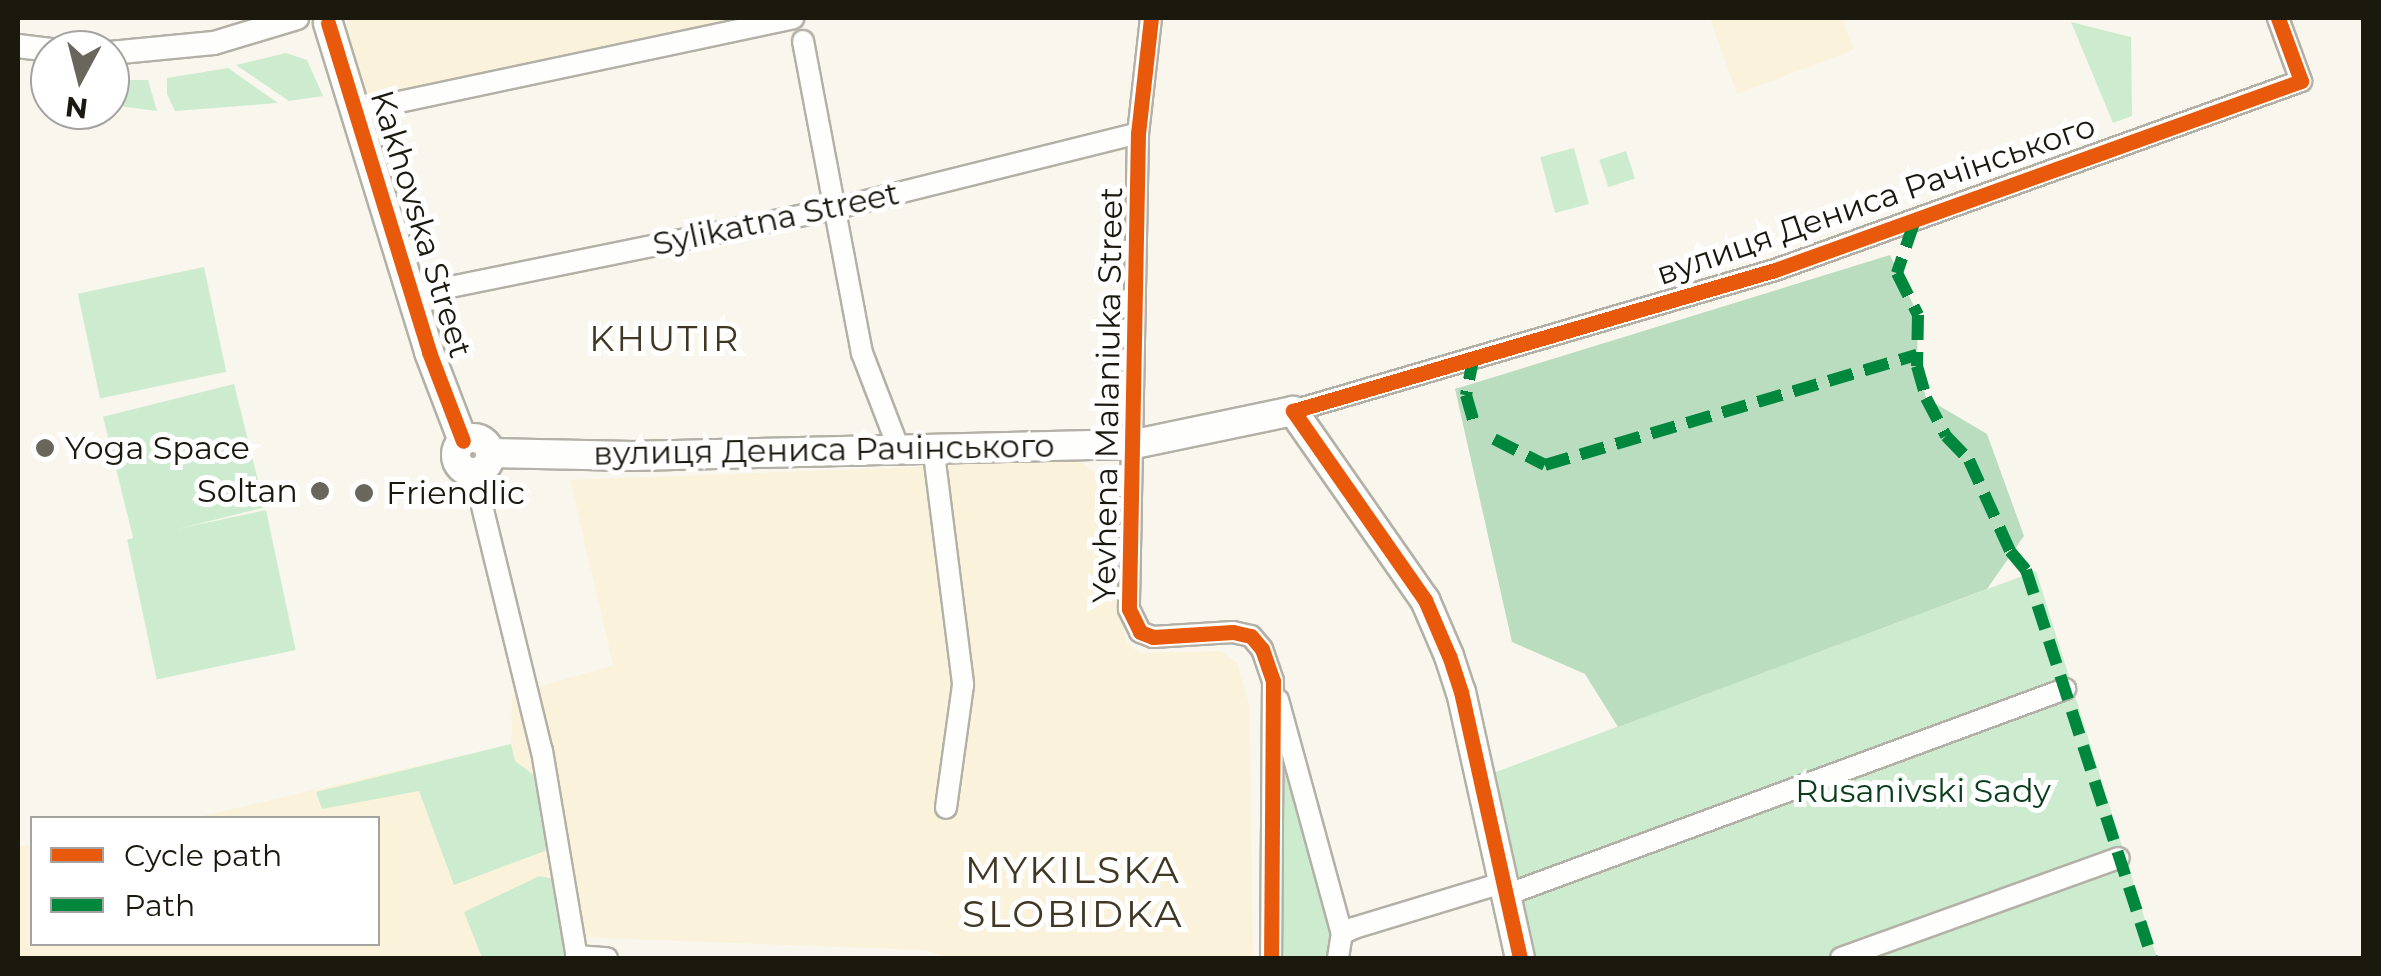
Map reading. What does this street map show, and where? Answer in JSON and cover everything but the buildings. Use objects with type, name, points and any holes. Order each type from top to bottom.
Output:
[{"type":"main road","name":"Kakhovska Street","points":[[326,19],[411,295],[463,441],[480,440],[482,463]]},
{"type":"main road","name":"вулиця Дениса Рачінського","points":[[482,463],[898,447],[1135,444],[1292,410]]},
{"type":"main road","points":[[1292,410],[1425,600],[1461,692],[1520,958]]},
{"type":"street","points":[[130,50],[214,43],[297,18]]},
{"type":"street","points":[[357,111],[793,18]]},
{"type":"street","name":"Yevhena Malaniuka Street","points":[[1151,18],[1138,134],[1129,609],[1140,632],[1153,637],[1233,632],[1251,636],[1262,649],[1342,934],[1338,958]]},
{"type":"street","name":"вулиця Дениса Рачінського","points":[[1292,410],[1775,270],[2300,80],[2278,18]]},
{"type":"street","points":[[803,40],[862,352],[898,447]]},
{"type":"street","name":"Sylikatna Street","points":[[411,295],[834,210],[1138,134]]},
{"type":"street","points":[[933,446],[963,685],[946,808]]},
{"type":"street","points":[[482,463],[542,751],[577,957],[606,958]]},
{"type":"street","name":"Yevhena Malaniuka Street","points":[[1272,958],[1273,681]]},
{"type":"street","points":[[1342,934],[1504,889],[2065,689]]},
{"type":"street","points":[[1841,958],[2119,858]]},
{"type":"shaded area","points":[[348,18],[751,18],[365,102],[345,39]]},
{"type":"shaded area","points":[[1710,18],[1842,18],[1854,50],[1737,94]]},
{"type":"shaded area","points":[[1009,458],[1077,459],[1115,490],[1126,641],[1139,653],[1221,651],[1237,663],[1249,704],[1253,958],[948,958],[926,950],[549,936],[553,958],[18,958],[18,847],[30,845],[30,946],[380,946],[380,816],[203,816],[511,744],[512,695],[613,665],[570,480],[913,467]]},
{"type":"green space","points":[[2071,22],[2131,37],[2132,116],[2113,123]]},
{"type":"green space","points":[[286,53],[307,60],[323,96],[289,101],[236,65]]},
{"type":"green space","points":[[228,68],[278,103],[175,111],[167,94],[167,78]]},
{"type":"green space","points":[[130,80],[148,80],[157,111],[130,108]]},
{"type":"green space","points":[[1574,148],[1589,204],[1555,213],[1540,157]]},
{"type":"green space","points":[[1626,151],[1635,179],[1608,187],[1599,160]]},
{"type":"green space","points":[[1890,255],[1918,315],[1917,366],[1926,398],[1987,434],[2024,536],[1987,589],[1618,727],[1585,674],[1512,642],[1455,389]]},
{"type":"green space","points":[[204,267],[226,372],[100,398],[78,294]]},
{"type":"green space","points":[[234,384],[265,507],[134,540],[103,417]]},
{"type":"green space","points":[[266,510],[296,650],[157,679],[127,540]]},
{"type":"green space","name":"Rusanivski Sady","points":[[2036,571],[2157,958],[1531,958],[1493,773]]},
{"type":"green space","points":[[1280,723],[1332,934],[1325,958],[1279,958]]},
{"type":"green space","points":[[511,744],[515,761],[539,779],[549,839],[545,851],[454,885],[419,791],[322,809],[316,792]]},
{"type":"green space","points":[[539,876],[553,879],[565,958],[482,958],[464,912]]},
{"type":"marked path","points":[[1914,223],[1897,273],[1918,315],[1917,366],[1926,398],[1946,436],[1969,460],[2010,551],[2026,570],[2152,958]]},
{"type":"marked path","points":[[1474,355],[1466,395],[1476,429]]},
{"type":"marked path","points":[[1494,439],[1545,465],[1917,355]]},
{"type":"cycle path","points":[[1151,18],[1138,133],[1129,609],[1140,632],[1153,637],[1233,632],[1251,636],[1262,649],[1273,681],[1271,958]]},
{"type":"cycle path","points":[[1520,958],[1461,692],[1449,656],[1425,600],[1293,411],[1775,270],[2301,81],[2278,18]]},
{"type":"cycle path","points":[[328,23],[429,352],[463,441]]},
{"type":"place","name":"Yoga Space","points":[[45,448]]},
{"type":"place","name":"Soltan","points":[[320,491]]},
{"type":"place","name":"Friendlic","points":[[364,493]]},
{"type":"district","name":"KHUTIR","points":[[665,339]]},
{"type":"district","name":"MYKILSKA SLOBIDKA","points":[[1073,892]]}]
